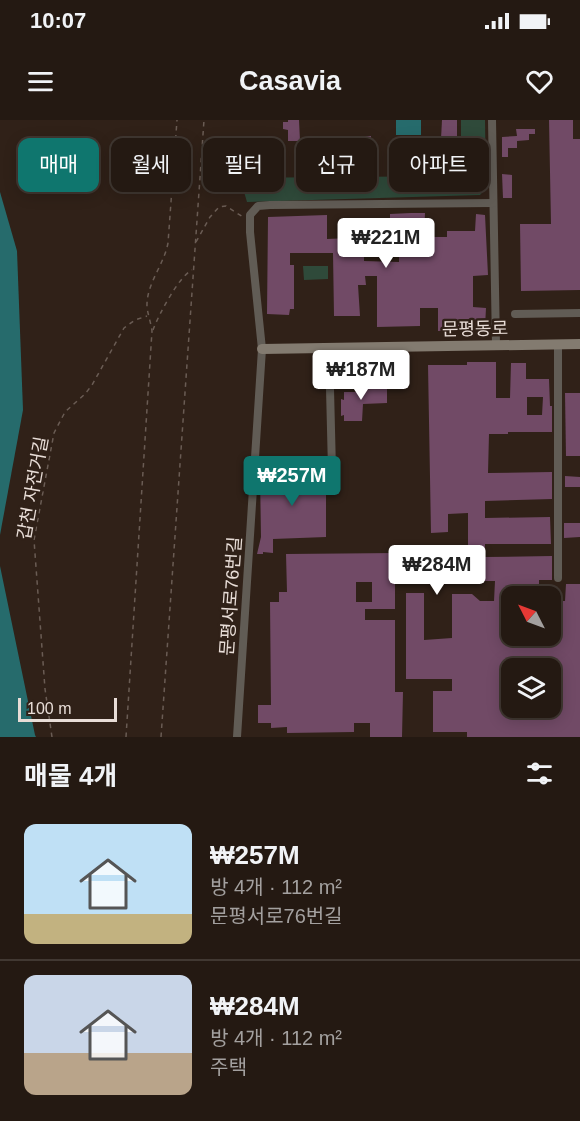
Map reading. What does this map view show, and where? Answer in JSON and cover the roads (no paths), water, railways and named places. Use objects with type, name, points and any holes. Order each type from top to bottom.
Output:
[{"type":"main road","name":"문평동로","points":[[262,349],[580,344]]},
{"type":"street","points":[[492,120],[496,345]]},
{"type":"street","name":"문평서로76번길","points":[[237,737],[262,349],[250,215],[258,206],[270,205],[493,203]]},
{"type":"street","points":[[515,314],[580,313]]},
{"type":"street","points":[[558,345],[558,578]]},
{"type":"street","points":[[328,348],[332,470]]},
{"type":"water","points":[[396,120],[421,120],[421,135],[396,135]]},
{"type":"water","points":[[0,192],[17,251],[23,410],[0,535]]},
{"type":"water","points":[[0,566],[35,735],[36,737],[0,737]]}]
